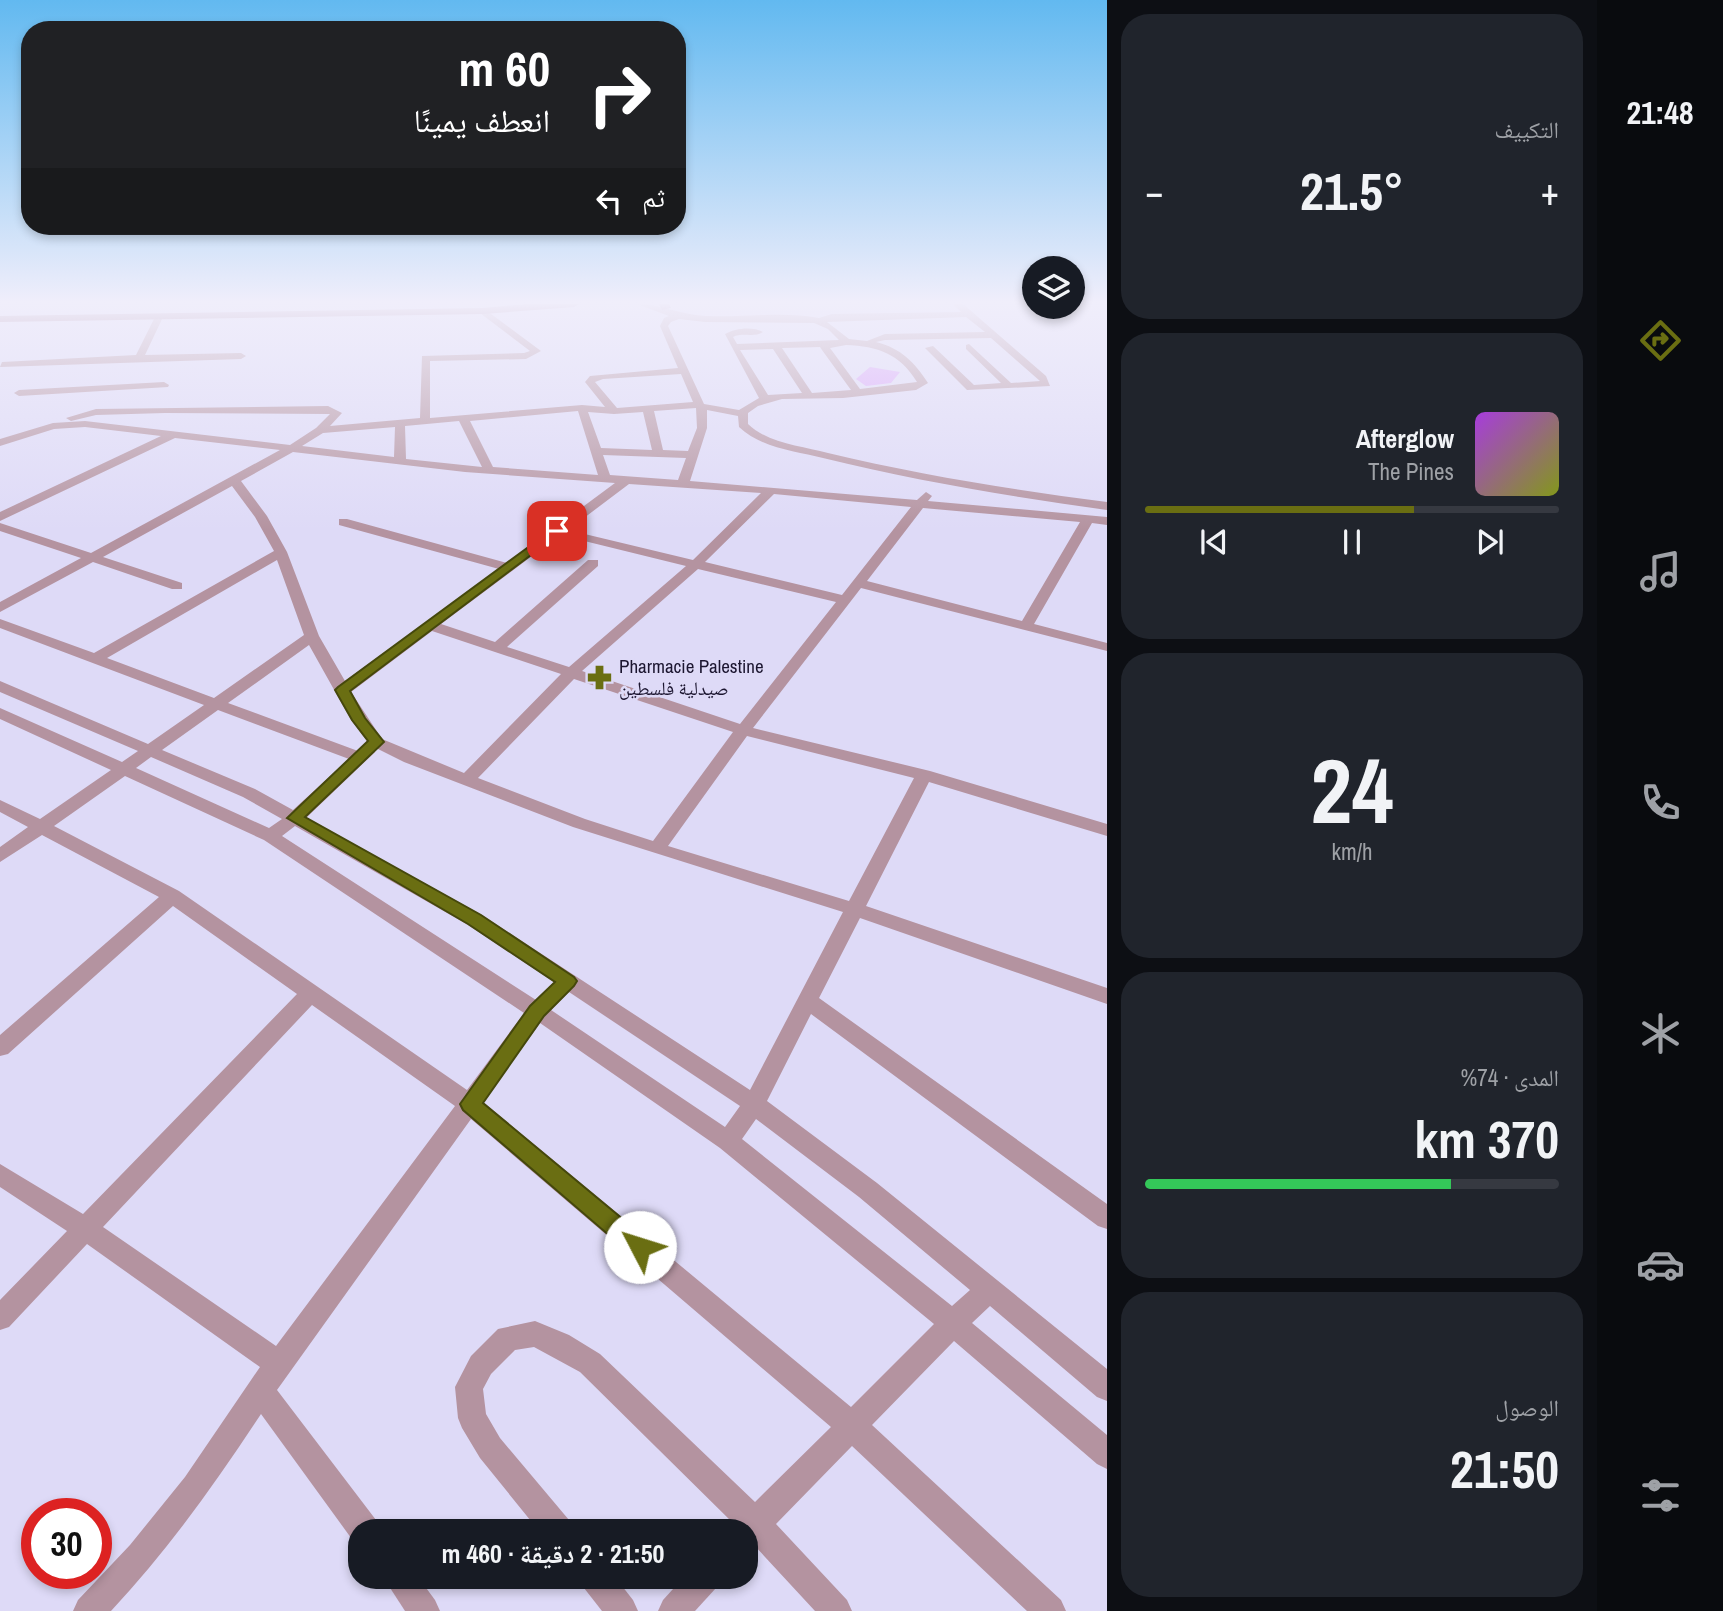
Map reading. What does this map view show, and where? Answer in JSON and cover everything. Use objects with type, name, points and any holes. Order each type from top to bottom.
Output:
[{"type":"street","points":[[19,393],[73,379]]},
{"type":"street","points":[[126,379],[164,385]]},
{"type":"street","points":[[425,379],[425,421]]},
{"type":"street","points":[[592,379],[590,382],[614,411]]},
{"type":"street","points":[[683,483],[702,428],[702,405],[687,379]]},
{"type":"street","points":[[752,379],[766,400]]},
{"type":"street","points":[[798,379],[809,396]]},
{"type":"street","points":[[847,379],[857,392]]},
{"type":"street","points":[[920,379],[923,383],[916,387],[766,400],[747,407],[741,422],[748,431],[770,440],[939,481],[1107,506]]},
{"type":"street","points":[[962,379],[971,388],[1046,384],[1041,379]]},
{"type":"street","points":[[1002,379],[1010,387]]},
{"type":"street","points":[[320,430],[582,408],[614,411],[702,405],[743,414]]},
{"type":"street","points":[[582,408],[605,478]]},
{"type":"street","points":[[0,608],[294,447],[320,430],[336,412],[328,409],[215,409],[96,412],[75,415],[66,425]]},
{"type":"street","points":[[648,409],[658,454]]},
{"type":"street","points":[[464,420],[489,470]]},
{"type":"street","points":[[400,422],[400,460]]},
{"type":"street","points":[[0,443],[66,425],[175,434],[489,470],[771,490],[1107,521]]},
{"type":"street","points":[[0,517],[175,434]]},
{"type":"street","points":[[596,450],[692,455]]},
{"type":"street","points":[[342,690],[628,479]]},
{"type":"street","points":[[235,481],[261,516],[281,552],[312,636],[359,720],[376,742],[466,780],[657,849],[854,909],[1107,996]]},
{"type":"street","points":[[657,849],[743,730],[939,481]]},
{"type":"street","points":[[466,780],[571,673],[697,563],[771,490]]},
{"type":"street","points":[[1026,627],[1088,519]]},
{"type":"street","points":[[343,522],[508,567]]},
{"type":"street","points":[[0,527],[177,586]]},
{"type":"street","points":[[557,531],[846,600]]},
{"type":"street","points":[[96,659],[281,552]]},
{"type":"street","points":[[497,648],[593,563]]},
{"type":"street","points":[[860,583],[1107,647]]},
{"type":"street","points":[[0,622],[361,758]]},
{"type":"street","points":[[428,625],[743,730],[924,775],[1107,830]]},
{"type":"street","points":[[0,856],[312,636]]},
{"type":"street","points":[[0,686],[249,793],[475,920],[754,1104],[869,1190],[1107,1387]]},
{"type":"street","points":[[0,713],[270,836],[537,1011],[728,1141],[953,1323],[1107,1454]]},
{"type":"street","points":[[270,836],[295,818],[376,742]]},
{"type":"street","points":[[728,1141],[754,1104],[924,775]]},
{"type":"street","points":[[0,805],[172,896],[470,1104],[853,1427],[1050,1611]]},
{"type":"street","points":[[0,1048],[172,896]]},
{"type":"street","points":[[89,1611],[141,1556],[187,1497],[260,1390],[537,1011],[568,981]]},
{"type":"street","points":[[0,1318],[311,993]]},
{"type":"street","points":[[808,1001],[1107,1218]]},
{"type":"street","points":[[0,1174],[87,1230],[279,1364]]},
{"type":"street","points":[[758,1520],[990,1289]]},
{"type":"street","points":[[548,1519],[490,1448],[472,1418],[469,1387],[481,1365],[508,1338],[535,1334],[559,1344],[590,1363],[741,1519]]},
{"type":"street","points":[[260,1390],[356,1519]]},
{"type":"street","points":[[758,1536],[836,1611]]},
{"type":"street","points":[[408,1589],[424,1611]]},
{"type":"street","points":[[605,1589],[622,1611]]},
{"type":"street","points":[[674,1611],[694,1589]]},
{"type":"building","points":[[856,379],[894,379],[891,383],[866,386]]},
{"type":"place","name":"Pharmacie Palestine صيدلية فلسطين","points":[[599,677]]},
{"type":"route","points":[[557,531],[342,690],[359,720],[376,742],[295,818],[475,920],[568,981],[537,1011],[470,1104],[640,1247]]}]
